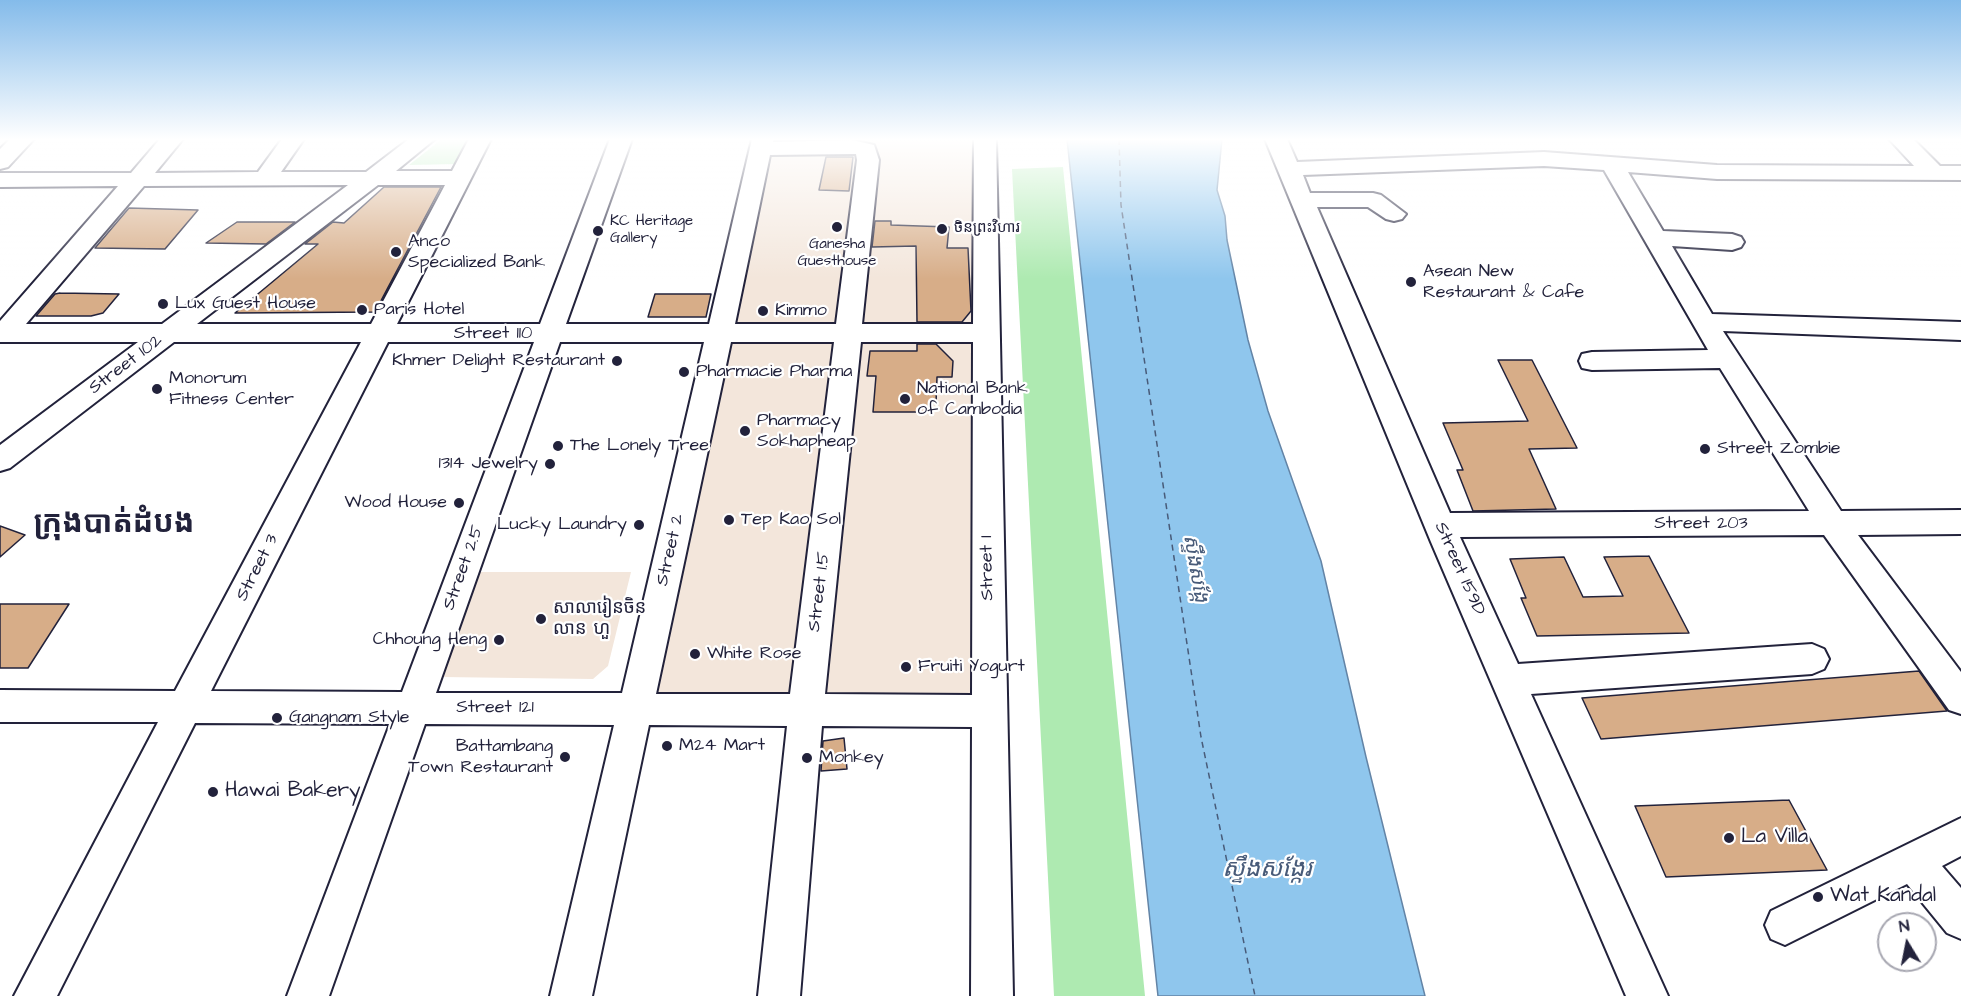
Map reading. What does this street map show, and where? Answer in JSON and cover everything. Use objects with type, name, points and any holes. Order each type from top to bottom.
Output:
[{"type":"street","points":[[2,333],[132,185]]},
{"type":"street","name":"Street 102","points":[[0,460],[363,185]]},
{"type":"street","name":"Street 3","points":[[35,996],[456,185]]},
{"type":"street","name":"Street 2.5","points":[[308,996],[605,185]]},
{"type":"street","name":"Street 2","points":[[571,996],[753,185]]},
{"type":"street","name":"Street 1.5","points":[[779,996],[806,710],[865,185]]},
{"type":"street","name":"Street 1","points":[[985,185],[992,996]]},
{"type":"street","name":"Street 159D","points":[[1296,185],[1440,525],[1647,996]]},
{"type":"street","points":[[1624,185],[1704,322],[1859,563],[1961,699]]},
{"type":"street","points":[[1302,200],[1373,200],[1394,214]]},
{"type":"street","points":[[1655,238],[1732,242]]},
{"type":"street","points":[[1704,322],[1961,331]]},
{"type":"street","name":"Street 110","points":[[2,333],[986,333]]},
{"type":"street","points":[[1592,361],[1728,359]]},
{"type":"street","name":"Street 203","points":[[1440,525],[1961,522]]},
{"type":"street","points":[[1510,680],[1812,659]]},
{"type":"street","name":"Street 121","points":[[0,706],[990,711]]},
{"type":"street","points":[[1785,925],[1961,836]]},
{"type":"street","points":[[1912,860],[1961,919]]},
{"type":"shaded area","points":[[753,185],[985,185],[990,711],[635,709]]},
{"type":"shaded area","name":"សាលារៀនចិន លាន ហួ","points":[[480,572],[631,572],[608,666],[593,679],[442,677]]},
{"type":"green space","points":[[1013,185],[1065,185],[1145,996],[1054,996]]},
{"type":"water","name":"ស្ទឹងសង្កែរ","points":[[1072,185],[1217,185],[1248,340],[1268,411],[1321,561],[1366,757],[1425,996],[1158,996]]},
{"type":"building","points":[[820,185],[850,185],[849,191],[819,190]]},
{"type":"building","points":[[384,187],[441,187],[375,312],[235,313],[318,244],[305,244],[333,222],[344,223]]},
{"type":"building","points":[[129,208],[198,210],[165,249],[95,248]]},
{"type":"building","points":[[875,221],[891,221],[891,225],[949,227],[947,248],[968,248],[971,311],[962,322],[917,322],[916,246],[872,247]]},
{"type":"building","points":[[237,222],[295,222],[266,244],[206,243]]},
{"type":"building","points":[[55,294],[119,294],[103,313],[91,316],[36,316]]},
{"type":"building","points":[[655,294],[711,294],[706,317],[648,317]]},
{"type":"building","points":[[917,344],[936,344],[953,361],[952,377],[937,377],[936,403],[931,403],[931,412],[873,412],[876,376],[867,376],[870,351],[917,351]]},
{"type":"building","points":[[1498,360],[1532,360],[1577,448],[1529,449],[1556,509],[1473,511],[1457,470],[1463,470],[1443,423],[1528,421]]},
{"type":"building","points":[[0,526],[25,535],[0,557]]},
{"type":"building","points":[[1649,556],[1689,633],[1537,636],[1521,598],[1526,598],[1510,559],[1564,557],[1583,597],[1623,596],[1604,557]]},
{"type":"building","points":[[0,604],[69,604],[28,668],[0,668]]},
{"type":"building","points":[[1919,671],[1947,711],[1601,739],[1582,698]]},
{"type":"building","points":[[844,738],[847,769],[821,771],[823,741]]},
{"type":"building","name":"La Villa","points":[[1789,800],[1827,870],[1666,877],[1635,806]]},
{"type":"ferry route","points":[[1120,185],[1121,205],[1201,737],[1255,996]]},
{"type":"place","name":"Ganesha Guesthouse","points":[[837,227]]},
{"type":"place","name":"ចិនព្រះវិហារ","points":[[942,229]]},
{"type":"place","name":"KC Heritage Gallery","points":[[598,231]]},
{"type":"place","name":"Anco Specialized Bank","points":[[396,252]]},
{"type":"place","name":"Asean New Restaurant & Cafe","points":[[1411,282]]},
{"type":"place","name":"Lux Guest House","points":[[163,304]]},
{"type":"place","name":"Paris Hotel","points":[[362,310]]},
{"type":"place","name":"Kimmo","points":[[763,311]]},
{"type":"place","name":"Khmer Delight Restaurant","points":[[617,361]]},
{"type":"place","name":"Pharmacie Pharma","points":[[684,372]]},
{"type":"place","name":"Monorum Fitness Center","points":[[157,389]]},
{"type":"place","name":"National Bank of Cambodia","points":[[905,399]]},
{"type":"place","name":"Pharmacy Sokhapheap","points":[[745,431]]},
{"type":"place","name":"The Lonely Tree","points":[[558,446]]},
{"type":"place","name":"Street Zombie","points":[[1705,449]]},
{"type":"place","name":"1314 Jewelry","points":[[550,464]]},
{"type":"place","name":"Wood House","points":[[459,503]]},
{"type":"place","name":"Tep Kao Sol","points":[[729,520]]},
{"type":"place","name":"Lucky Laundry","points":[[639,525]]},
{"type":"place","name":"សាលារៀនចិន លាន ហួ","points":[[541,619]]},
{"type":"place","name":"Chhoung Heng","points":[[499,640]]},
{"type":"place","name":"White Rose","points":[[695,654]]},
{"type":"place","name":"Fruiti Yogurt","points":[[906,667]]},
{"type":"place","name":"Gangnam Style","points":[[277,718]]},
{"type":"place","name":"M24 Mart","points":[[667,746]]},
{"type":"place","name":"Battambang Town Restaurant","points":[[565,757]]},
{"type":"place","name":"Monkey","points":[[807,758]]},
{"type":"place","name":"Hawai Bakery","points":[[213,792]]},
{"type":"place","name":"La Villa","points":[[1729,838]]},
{"type":"place","name":"Wat Kandal","points":[[1818,897]]},
{"type":"district","name":"ក្រុងបាត់ដំបង","points":[[114,526]]},
{"type":"water label","name":"ស្ទឹងសង្កែ","points":[[1194,569]]}]
